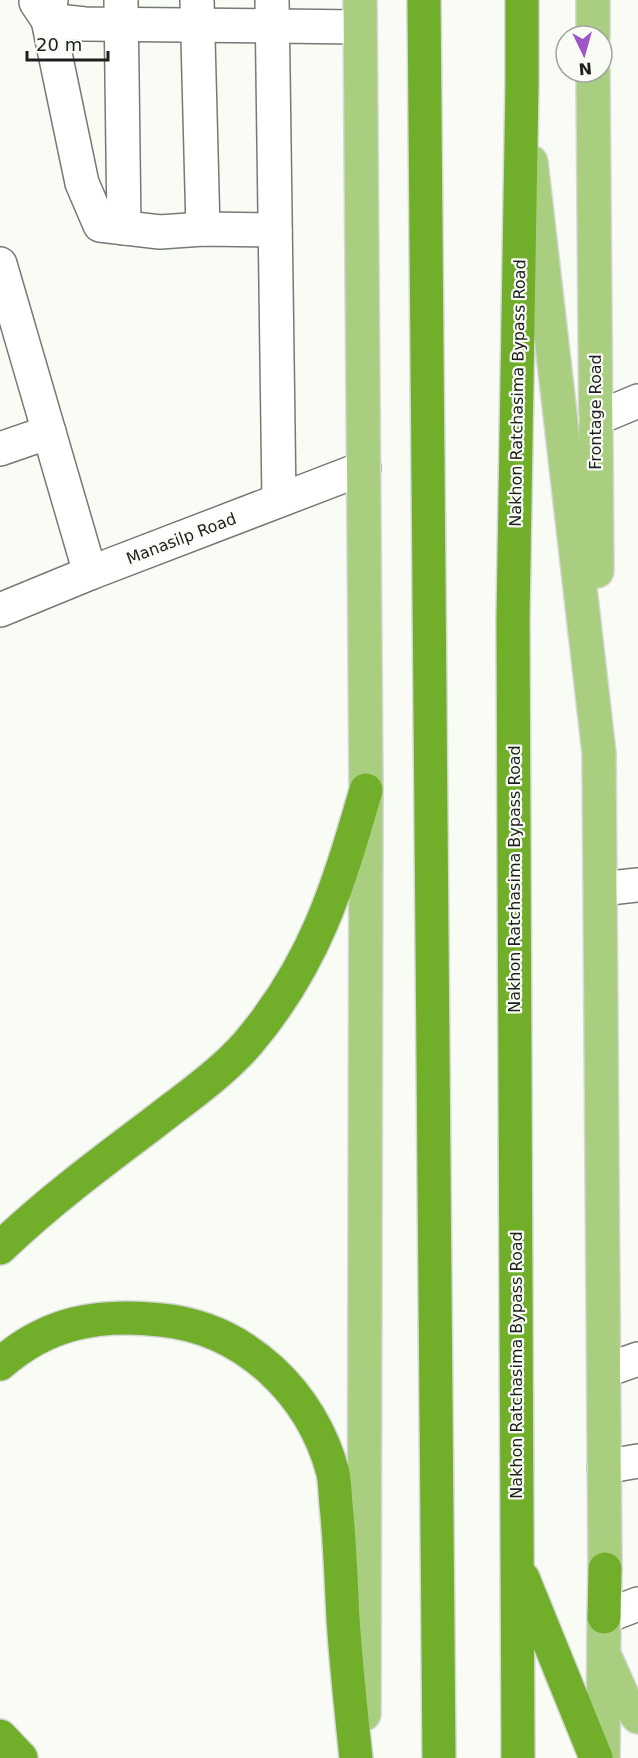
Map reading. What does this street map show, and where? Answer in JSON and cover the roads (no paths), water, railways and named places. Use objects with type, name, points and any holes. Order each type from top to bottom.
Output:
[{"type":"highway","points":[[424,0],[439,1758]]},
{"type":"highway","name":"Nakhon Ratchasima Bypass Road","points":[[518,1758],[513,619],[522,0]]},
{"type":"highway","points":[[0,1248],[73,1184],[199,1088],[252,1037],[282,998],[316,938],[342,872],[366,790]]},
{"type":"highway","points":[[0,1364],[14,1352],[71,1323],[133,1317],[165,1320],[203,1330],[235,1344],[266,1364],[292,1390],[317,1432],[333,1474],[356,1758]]},
{"type":"highway","points":[[517,1562],[597,1758]]},
{"type":"highway","points":[[604,1617],[605,1569]]},
{"type":"highway","points":[[0,1736],[21,1758]]},
{"type":"main road","points":[[593,0],[593,24]]},
{"type":"main road","points":[[360,14],[366,790],[363,1758]]},
{"type":"main road","points":[[522,83],[599,753],[605,1569]]},
{"type":"main road","name":"Frontage Road","points":[[593,84],[599,753]]},
{"type":"main road","points":[[603,1758],[604,1617]]},
{"type":"main road","points":[[604,1654],[623,1697],[638,1717]]},
{"type":"street","points":[[275,230],[203,229],[160,232],[100,225],[81,183],[45,7],[121,12],[360,14]]},
{"type":"street","points":[[121,12],[124,228]]},
{"type":"street","points":[[198,13],[203,229]]},
{"type":"street","points":[[272,13],[279,500]]},
{"type":"street","points":[[0,264],[90,573]]},
{"type":"street","points":[[595,419],[638,401]]},
{"type":"street","points":[[0,449],[49,432]]},
{"type":"street","name":"Manasilp Road","points":[[0,610],[364,468]]},
{"type":"street","points":[[600,889],[638,885]]},
{"type":"street","points":[[604,1371],[638,1359]]},
{"type":"street","points":[[604,1467],[638,1461]]},
{"type":"street","points":[[604,1617],[638,1604]]}]
